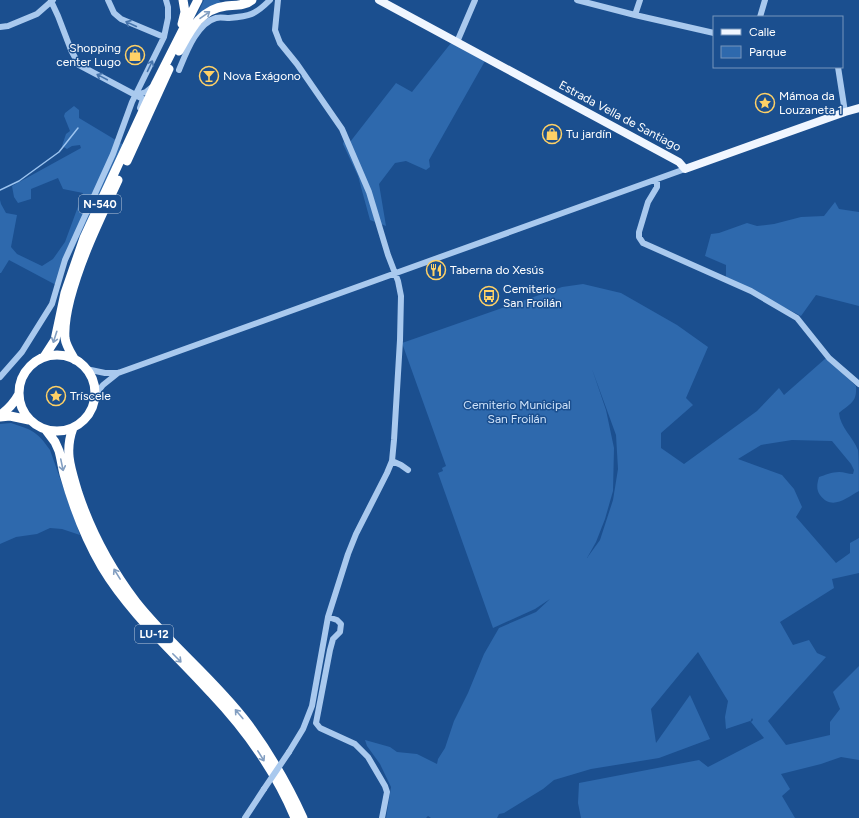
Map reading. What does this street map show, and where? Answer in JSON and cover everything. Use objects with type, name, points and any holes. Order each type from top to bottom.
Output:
[{"type":"highway","points":[[172,56],[184,21],[185,12],[183,0]]},
{"type":"highway","name":"N-540","points":[[0,416],[10,416],[29,420],[46,430],[55,432],[64,431],[73,428],[82,422],[89,415],[94,405],[95,395],[93,381],[86,369],[75,360],[68,350],[65,338],[67,312],[80,265],[89,243],[198,0]]},
{"type":"highway","points":[[225,0],[238,6]]},
{"type":"highway","points":[[172,56],[194,23],[204,14],[214,9],[225,6],[238,6],[252,0]]},
{"type":"highway","name":"N-540","points":[[44,357],[55,340],[65,293],[79,249],[156,83],[172,56]]},
{"type":"highway","name":"N-540","points":[[0,416],[15,402],[19,394],[20,382],[26,371],[34,363],[44,357],[60,355],[75,360]]},
{"type":"highway","points":[[19,394],[20,403],[29,420]]},
{"type":"highway","name":"LU-12","points":[[73,428],[68,442],[68,450],[73,476],[84,509],[108,559],[136,602],[161,631],[221,692],[248,724],[279,771],[304,818]]},
{"type":"highway","name":"LU-12","points":[[46,430],[55,442],[59,451],[75,510],[102,567],[130,605],[155,635],[212,693],[257,749],[278,783],[295,818]]},
{"type":"main road","name":"Estrada Vella de Santiago","points":[[379,0],[679,162],[685,169],[859,108]]},
{"type":"street","points":[[108,0],[114,13],[121,19],[164,37]]},
{"type":"street","points":[[0,377],[22,352],[52,304],[65,260],[113,154],[127,115],[164,37],[168,18],[168,7],[166,0]]},
{"type":"street","points":[[179,70],[190,45],[200,29],[216,18],[254,14],[270,0]]},
{"type":"street","points":[[246,818],[303,729],[312,706],[328,617],[350,548],[364,516],[392,461],[400,331],[401,296],[398,282],[388,255],[369,192],[342,129],[298,64],[280,43],[275,30],[278,0]]},
{"type":"street","points":[[457,42],[475,0]]},
{"type":"street","points":[[577,0],[713,33]]},
{"type":"street","points":[[635,15],[640,0]]},
{"type":"street","points":[[760,16],[765,0]]},
{"type":"street","points":[[0,27],[8,26],[37,14],[52,1],[71,50],[79,65],[143,99],[137,123]]},
{"type":"street","points":[[838,68],[845,112]]},
{"type":"street","points":[[136,95],[146,92],[156,83]]},
{"type":"street","points":[[95,395],[103,385],[118,373],[685,169]]},
{"type":"street","points":[[657,180],[657,187],[648,202],[639,232],[643,243],[752,292],[797,318],[830,358],[859,384]]},
{"type":"street","points":[[86,369],[104,373],[118,373]]},
{"type":"street","points":[[392,461],[408,470]]},
{"type":"street","points":[[328,617],[337,620],[341,624],[340,632],[333,639],[330,650],[316,723],[320,728],[355,744],[368,757],[387,792],[382,818]]},
{"type":"green space","points":[[204,0],[219,0],[222,4],[196,17]]},
{"type":"green space","points":[[451,43],[485,61],[429,160],[430,167],[426,170],[406,161],[395,163],[379,184],[386,226],[370,220],[358,176],[343,144],[345,137],[350,142],[396,83],[412,92]]},
{"type":"green space","points":[[74,106],[79,110],[79,118],[124,145],[56,285],[9,260],[0,273],[0,200],[6,213],[17,215],[11,247],[17,254],[42,266],[53,259],[65,242],[83,193],[63,189],[58,178],[31,189],[31,199],[18,203],[14,197],[12,186],[81,148],[80,145],[72,146],[67,149],[62,146],[66,134],[70,131],[64,116],[65,113]]},
{"type":"green space","points":[[835,202],[839,209],[859,212],[859,306],[816,295],[801,316],[726,277],[726,265],[705,256],[711,234],[719,233],[747,223],[757,226],[774,224],[801,217],[824,216]]},
{"type":"green space","name":"Cemiterio Municipal San Froilán","points":[[583,284],[621,293],[677,325],[708,347],[686,398],[693,405],[661,433],[661,448],[684,464],[757,411],[779,388],[784,395],[826,358],[856,386],[854,399],[839,413],[844,427],[858,450],[859,491],[844,500],[834,503],[825,500],[820,495],[817,486],[819,477],[836,472],[853,474],[854,470],[851,464],[832,441],[792,440],[761,445],[738,459],[782,475],[794,489],[802,507],[796,517],[836,563],[850,553],[850,543],[859,538],[859,573],[832,579],[834,588],[780,622],[793,645],[809,640],[817,653],[826,657],[768,721],[786,745],[830,735],[830,722],[840,709],[833,692],[859,666],[859,760],[841,757],[821,764],[781,774],[790,789],[782,796],[795,818],[581,818],[578,803],[579,783],[699,760],[708,767],[764,738],[751,722],[753,720],[752,718],[750,722],[726,729],[725,717],[728,701],[698,652],[651,709],[656,743],[690,695],[710,739],[659,758],[591,769],[554,780],[543,789],[504,813],[499,814],[497,818],[431,818],[428,816],[426,818],[386,818],[391,787],[380,764],[367,746],[365,740],[390,747],[397,752],[417,754],[437,764],[438,759],[445,748],[454,721],[468,693],[484,654],[499,628],[536,612],[550,599],[535,609],[493,628],[438,473],[443,471],[442,468],[446,466],[402,343],[562,287]],"holes":[[[592,369],[616,435],[618,469],[613,500],[600,540],[587,558],[596,542],[605,519],[613,491],[614,448],[606,410]]]},
{"type":"green space","points":[[11,423],[34,432],[50,450],[80,535],[62,529],[50,528],[37,534],[16,537],[0,544],[0,424]]},
{"type":"waterway","points":[[0,190],[19,181],[59,152],[78,128]]},
{"type":"place","name":"Shopping center Lugo","points":[[135,55]]},
{"type":"place","name":"Nova Exágono","points":[[209,76]]},
{"type":"place","name":"Mámoa da Louzaneta 1","points":[[765,103]]},
{"type":"place","name":"Tu jardín","points":[[552,134]]},
{"type":"place","name":"Taberna do Xesús","points":[[436,270]]},
{"type":"place","name":"Cemiterio San Froilán","points":[[489,296]]},
{"type":"place","name":"Tríscele","points":[[56,396]]}]
